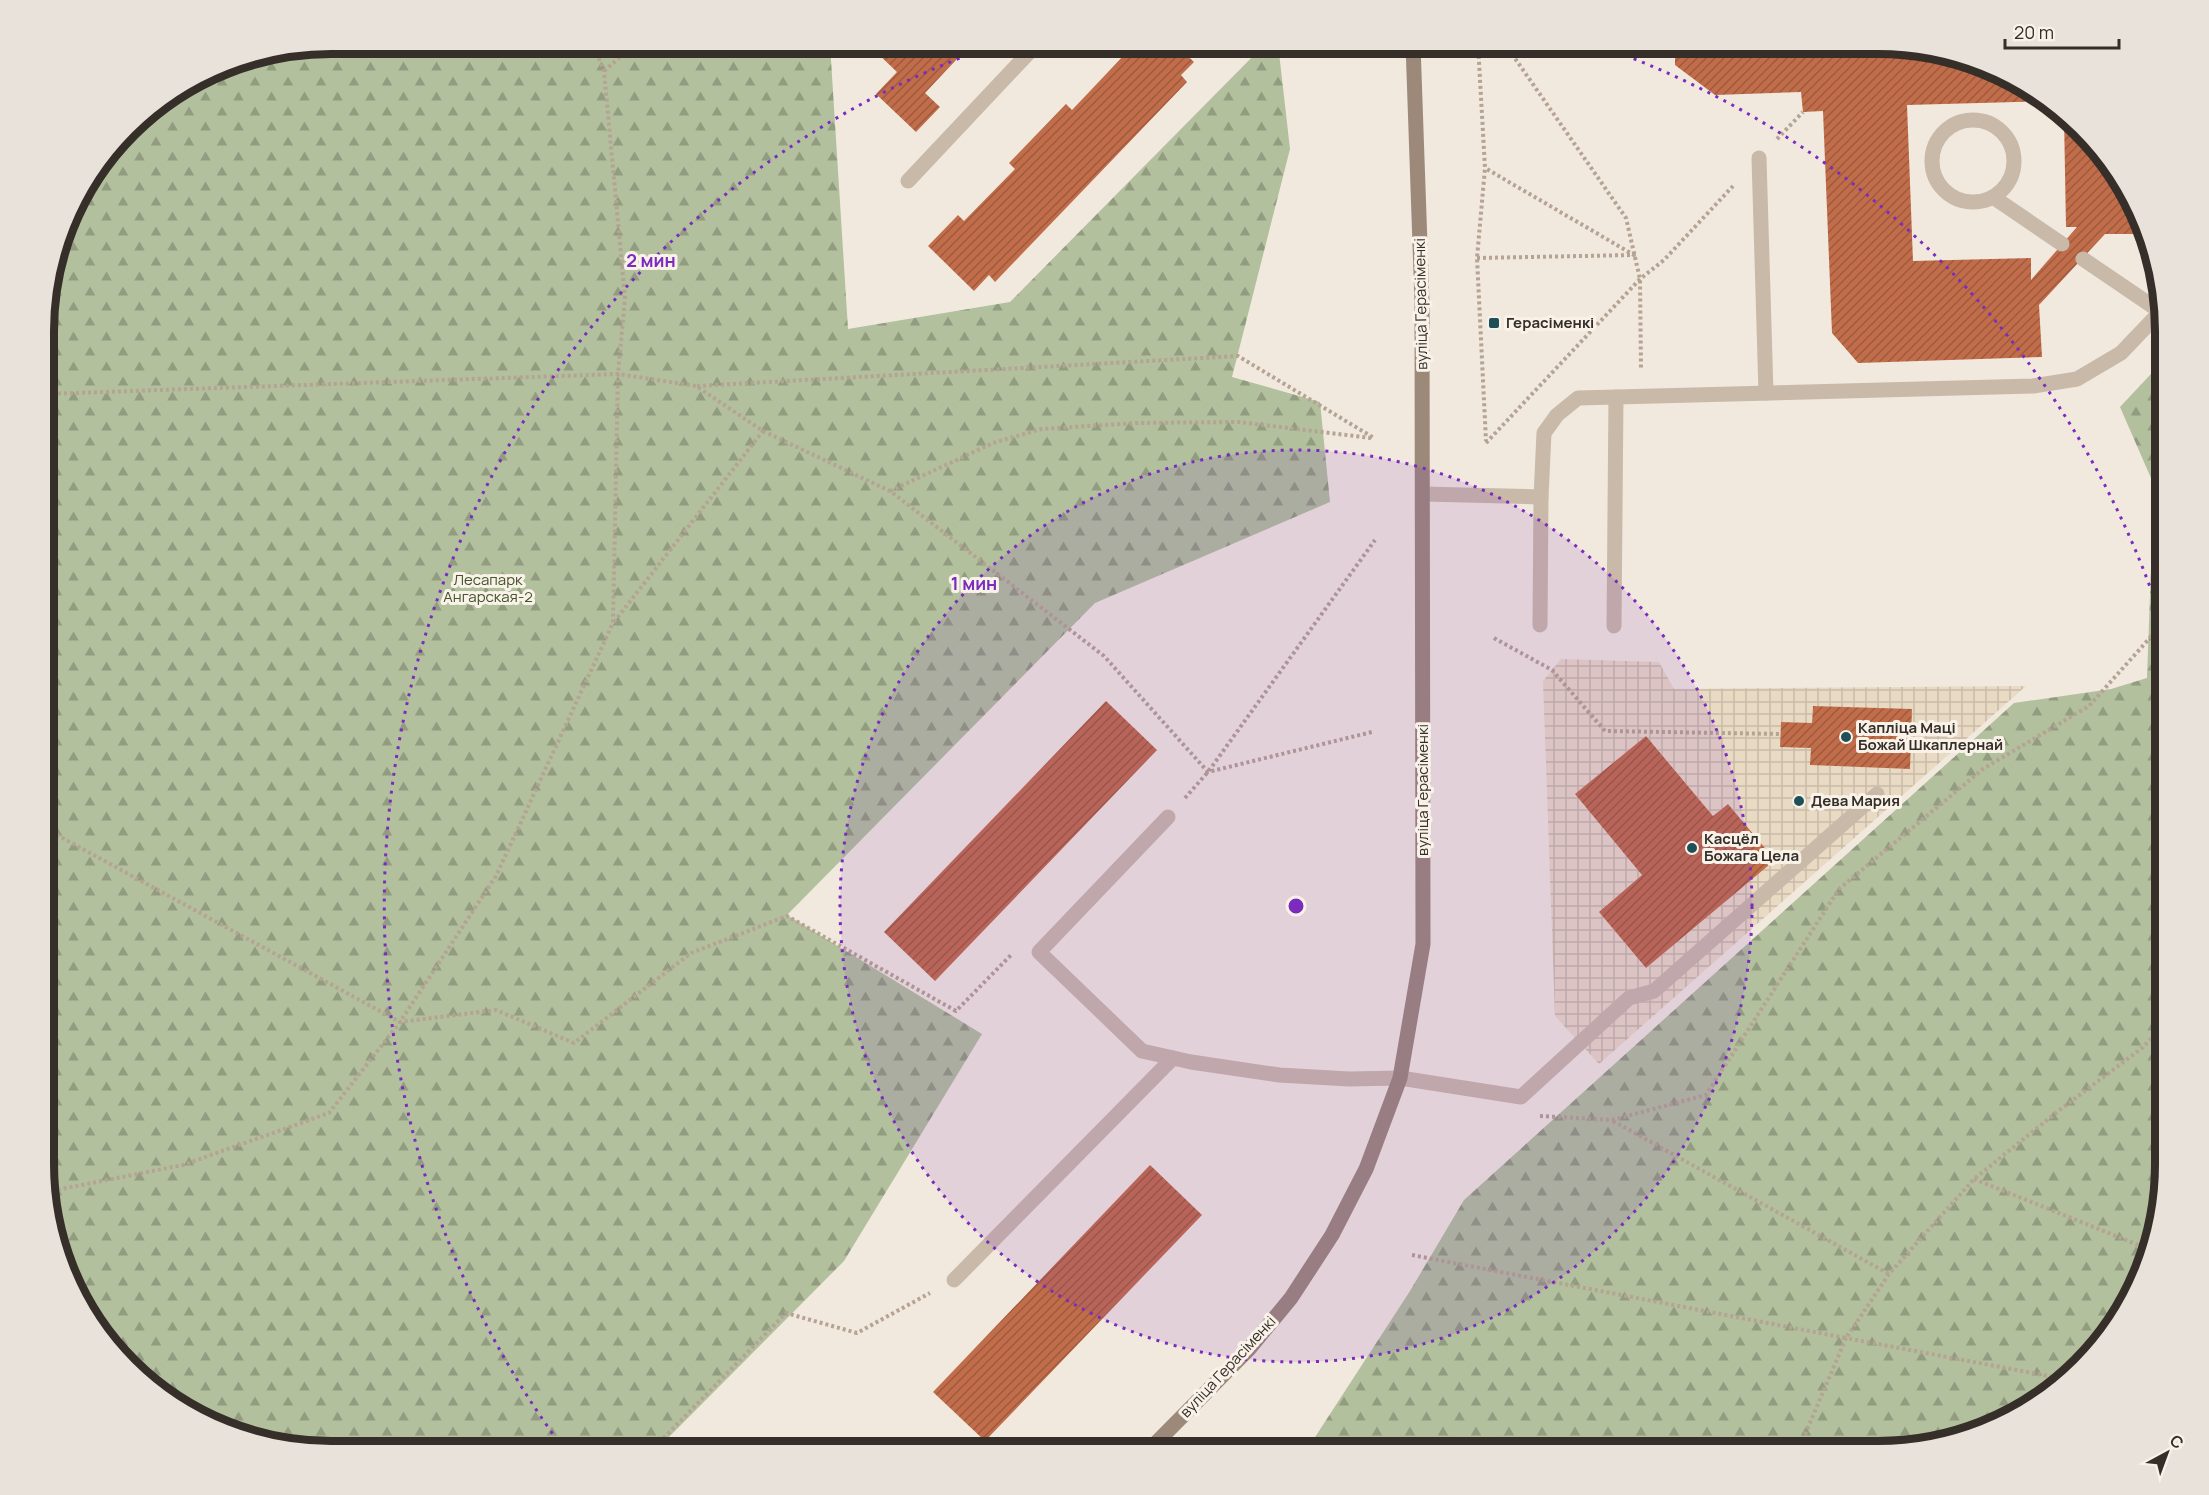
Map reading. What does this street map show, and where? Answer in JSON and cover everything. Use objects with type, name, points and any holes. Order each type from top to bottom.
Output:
[{"type":"street","name":"вуліца Герасіменкі","points":[[1158,1441],[1249,1349],[1291,1298],[1332,1235],[1366,1169],[1400,1078],[1423,944],[1422,302],[1413,54]]},
{"type":"lane","points":[[908,181],[1028,54]]},
{"type":"lane","points":[[1972,119],[1986,121],[1998,128],[2007,138],[2013,150],[2014,164],[2011,177],[1993,197],[1980,202],[1966,201],[1953,198],[1942,189],[1933,171],[1932,151],[1938,138],[1947,128],[1972,119]]},
{"type":"lane","points":[[1759,158],[1766,393]]},
{"type":"lane","points":[[1993,197],[2062,244]]},
{"type":"lane","points":[[2083,259],[2154,305]]},
{"type":"lane","points":[[1540,625],[1544,433],[1557,415],[1578,398],[2033,386],[2077,379],[2121,353],[2154,318]]},
{"type":"lane","points":[[1614,626],[1616,397]]},
{"type":"lane","points":[[1423,494],[1541,497]]},
{"type":"lane","points":[[1168,817],[1039,952],[1142,1051],[1279,1075],[1348,1079],[1400,1078],[1521,1097],[1629,998],[1654,991],[1876,794]]},
{"type":"lane","points":[[954,1280],[1173,1058]]},
{"type":"path","points":[[597,54],[604,71],[625,298],[618,374],[613,623]]},
{"type":"path","points":[[604,71],[624,54]]},
{"type":"path","points":[[1479,54],[1485,168],[1477,258],[1486,443],[1640,279],[1664,260],[1803,112]]},
{"type":"path","points":[[1511,54],[1626,218],[1640,279],[1641,396]]},
{"type":"path","points":[[1485,168],[1634,255]]},
{"type":"path","points":[[1477,258],[1634,255]]},
{"type":"path","points":[[54,394],[618,374],[696,386],[1238,356],[1374,438],[1239,422],[1137,423],[1041,429],[993,443],[890,491]]},
{"type":"path","points":[[696,386],[763,431],[890,491],[1104,656],[1208,772]]},
{"type":"path","points":[[55,1190],[183,1165],[329,1113],[400,1022],[496,876],[613,623],[763,431]]},
{"type":"path","points":[[1168,817],[1208,772],[1376,540]]},
{"type":"path","points":[[1889,1274],[1612,1120],[1706,1095],[1839,889],[1983,769],[2089,706],[2155,632]]},
{"type":"path","points":[[1494,638],[1552,670],[1605,731],[1781,734]]},
{"type":"path","points":[[1208,772],[1372,732]]},
{"type":"path","points":[[54,833],[400,1022],[496,1010],[574,1043],[691,953],[787,916],[956,1011],[1025,940],[1039,952]]},
{"type":"path","points":[[1802,1441],[1846,1338],[1889,1274],[1974,1179],[2142,1048],[2155,1034]]},
{"type":"path","points":[[1974,1179],[2142,1246]]},
{"type":"path","points":[[1412,1255],[2055,1377]]},
{"type":"path","points":[[661,1441],[786,1313],[857,1333],[954,1280]]},
{"type":"green space","name":"Лесапарк Ангарская-2","points":[[331,54],[831,54],[848,329],[1010,302],[1255,54],[1279,54],[1290,149],[1232,377],[1320,402],[1330,502],[1095,603],[787,915],[982,1034],[844,1261],[665,1441],[331,1441],[295,1439],[260,1432],[225,1420],[193,1404],[163,1384],[123,1347],[91,1302],[75,1270],[63,1235],[56,1200],[54,1164],[54,331],[56,295],[63,260],[75,225],[101,177],[135,135],[163,111],[193,91],[242,69],[295,56]]},
{"type":"green space","points":[[2155,370],[2155,1164],[2150,1218],[2140,1253],[2118,1302],[2098,1332],[2061,1372],[2016,1404],[1967,1426],[1914,1439],[1878,1441],[1312,1441],[1410,1291],[1464,1200],[2014,703],[2111,689],[2147,678],[2154,485],[2120,407]]},
{"type":"shaded area","points":[[1561,659],[1659,662],[1674,689],[2026,686],[1599,1064],[1555,1016],[1543,681]],"holes":[[[1813,706],[1912,710],[1910,769],[1811,765],[1811,748],[1780,746],[1781,722],[1812,723]],[[1646,736],[1713,816],[1728,804],[1775,860],[1646,968],[1599,912],[1642,875],[1586,786]]]},
{"type":"building","points":[[878,54],[962,54],[925,93],[940,107],[916,132],[876,94],[897,72]]},
{"type":"building","points":[[1125,54],[1186,54],[1194,62],[1181,75],[1187,82],[995,282],[989,275],[974,291],[928,246],[958,215],[964,221],[1015,169],[1009,163],[1066,104],[1072,110]]},
{"type":"building","points":[[1675,54],[1914,56],[1949,63],[1984,75],[2033,101],[1907,105],[1913,261],[2031,258],[2031,280],[2077,227],[2066,227],[2064,126],[2086,148],[2108,177],[2137,234],[2105,234],[2039,305],[2042,357],[1858,363],[1832,333],[1823,111],[1803,112],[1801,92],[1715,95],[1675,65]]},
{"type":"building","points":[[1106,701],[1157,750],[935,981],[884,932]]},
{"type":"building","name":"Капліца Маці Божай Шкаплернай","points":[[1813,706],[1912,709],[1910,769],[1810,765],[1811,748],[1780,747],[1781,722],[1812,723]]},
{"type":"building","name":"Касцёл Божага Цела","points":[[1646,736],[1713,816],[1728,804],[1775,860],[1646,968],[1599,912],[1642,875],[1575,794]]},
{"type":"building","points":[[1150,1165],[1202,1215],[985,1441],[933,1392]]},
{"type":"place","name":"Герасіменкі","points":[[1494,323]]},
{"type":"place","name":"Капліца Маці Божай Шкаплернай","points":[[1846,737]]},
{"type":"place","name":"Дева Мария","points":[[1799,801]]},
{"type":"place","name":"Касцёл Божага Цела","points":[[1692,848]]}]
